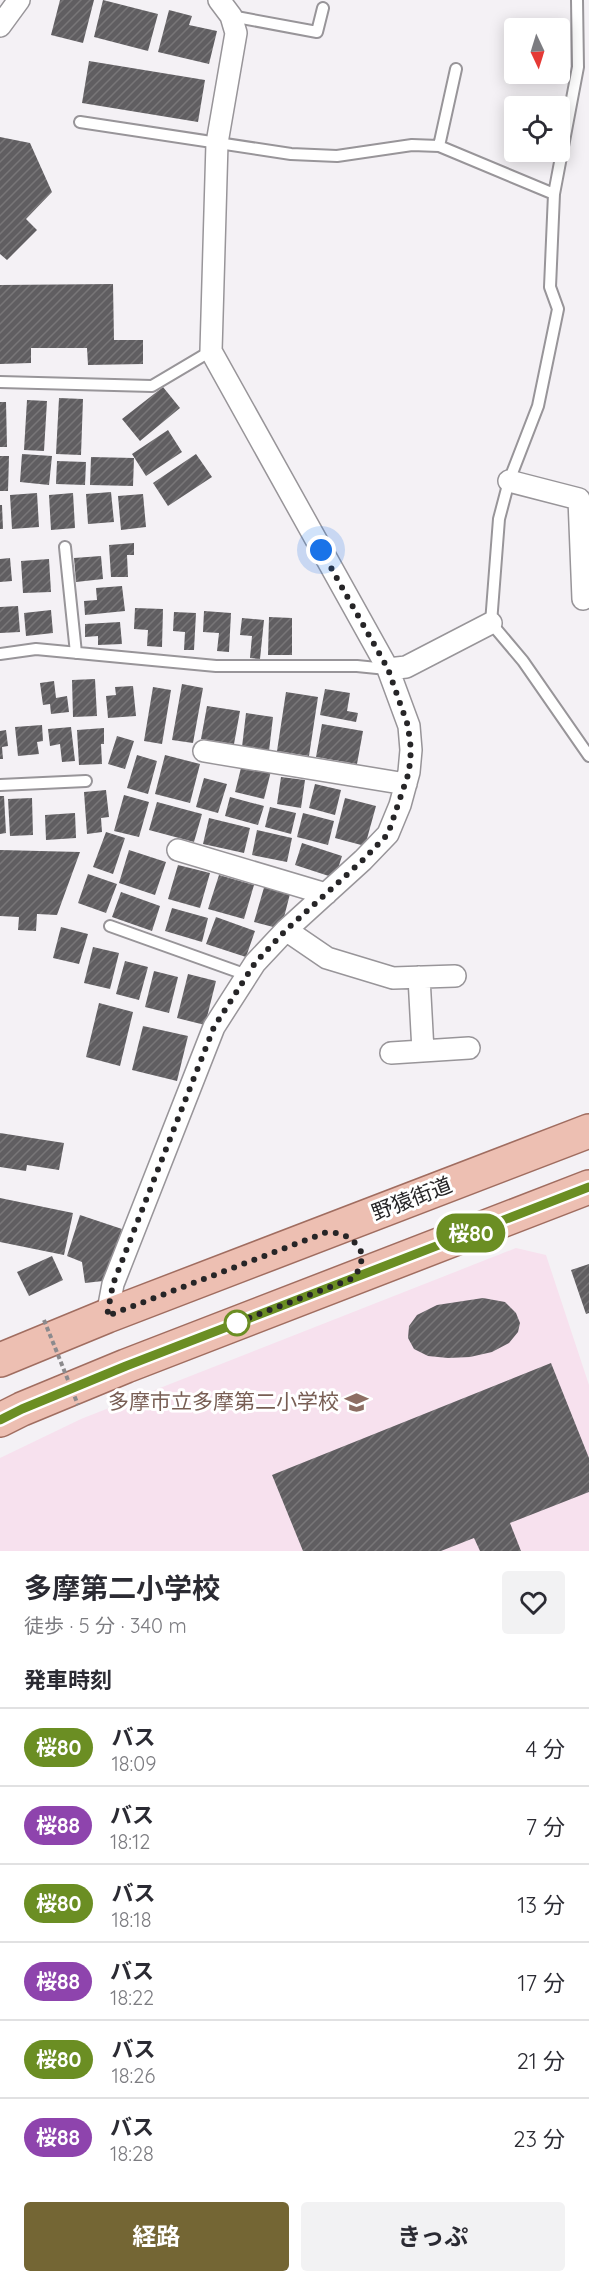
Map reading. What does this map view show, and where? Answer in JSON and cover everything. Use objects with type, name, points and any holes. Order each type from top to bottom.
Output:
[{"type":"main road","name":"野猿街道","points":[[0,1360],[107,1316],[589,1131]]},
{"type":"main road","points":[[0,1420],[126,1366],[589,1187]]},
{"type":"main road","points":[[327,1232],[341,1233],[352,1239],[359,1247],[363,1256],[358,1271],[351,1279]]},
{"type":"street","points":[[0,26],[19,0]]},
{"type":"street","points":[[107,1316],[113,1284],[210,1036],[255,963],[286,930],[388,834],[406,784],[411,750],[408,726],[388,669],[210,351],[218,142],[236,33],[225,8]]},
{"type":"street","points":[[509,481],[579,499],[583,598]]},
{"type":"street","points":[[388,669],[406,667],[491,623]]},
{"type":"street","points":[[204,751],[406,784]]},
{"type":"street","points":[[178,850],[326,894]]},
{"type":"street","points":[[286,930],[327,958],[393,978],[455,976]]},
{"type":"street","points":[[419,977],[423,1051]]},
{"type":"street","points":[[391,1053],[470,1048]]},
{"type":"lane","points":[[577,0],[578,67],[554,194],[550,287],[558,309],[538,406],[509,481],[499,519],[491,623],[523,662],[589,756]]},
{"type":"lane","points":[[225,8],[317,32],[323,8]]},
{"type":"lane","points":[[439,146],[456,69]]},
{"type":"lane","points":[[80,122],[291,154],[337,156],[412,145],[439,146],[554,194]]},
{"type":"lane","points":[[0,382],[152,386],[210,351]]},
{"type":"lane","points":[[65,547],[76,652]]},
{"type":"lane","points":[[0,654],[36,649],[216,666],[357,666],[388,669]]},
{"type":"lane","points":[[0,785],[86,781]]},
{"type":"lane","points":[[110,926],[247,975]]},
{"type":"path","points":[[44,1320],[78,1405]]},
{"type":"shaded area","name":"多摩市立多摩第二小学校","points":[[516,1248],[546,1255],[589,1385],[589,1551],[0,1551],[0,1458],[81,1419]]},
{"type":"building","points":[[60,0],[94,0],[83,43],[51,35]]},
{"type":"building","points":[[103,0],[158,14],[148,51],[94,37]]},
{"type":"building","points":[[169,10],[192,16],[189,25],[217,31],[209,64],[158,52]]},
{"type":"building","points":[[89,61],[205,80],[198,122],[82,103]]},
{"type":"building","points":[[0,137],[30,143],[52,192],[26,219],[37,230],[7,260],[0,254]]},
{"type":"building","points":[[113,284],[114,340],[143,340],[143,364],[88,365],[87,348],[31,348],[31,363],[0,364],[0,285]]},
{"type":"building","points":[[163,387],[180,408],[140,441],[122,419]]},
{"type":"building","points":[[59,398],[83,399],[81,455],[56,454]]},
{"type":"building","points":[[27,400],[47,401],[44,451],[24,450]]},
{"type":"building","points":[[0,402],[6,402],[7,447],[0,447]]},
{"type":"building","points":[[168,430],[182,452],[146,476],[132,454]]},
{"type":"building","points":[[22,454],[52,456],[49,485],[20,482]]},
{"type":"building","points":[[196,454],[212,477],[168,506],[153,483]]},
{"type":"building","points":[[0,456],[9,456],[8,491],[0,491]]},
{"type":"building","points":[[91,457],[134,458],[133,486],[90,485]]},
{"type":"building","points":[[57,461],[86,462],[85,485],[56,484]]},
{"type":"building","points":[[111,492],[114,522],[88,524],[86,494]]},
{"type":"building","points":[[37,493],[39,527],[12,529],[10,495]]},
{"type":"building","points":[[73,493],[75,528],[51,530],[49,495]]},
{"type":"building","points":[[143,494],[146,527],[121,530],[118,496]]},
{"type":"building","points":[[0,505],[2,505],[3,529],[0,529]]},
{"type":"building","points":[[134,543],[134,555],[127,555],[128,577],[111,577],[109,545]]},
{"type":"building","points":[[101,556],[103,579],[76,582],[74,558]]},
{"type":"building","points":[[10,558],[12,581],[0,582],[0,559]]},
{"type":"building","points":[[49,559],[51,592],[23,593],[21,561]]},
{"type":"building","points":[[122,586],[125,611],[85,615],[84,601],[97,600],[96,588]]},
{"type":"building","points":[[18,606],[20,632],[0,633],[0,607]]},
{"type":"building","points":[[135,608],[163,609],[162,647],[147,646],[148,630],[134,629]]},
{"type":"building","points":[[51,610],[53,633],[26,636],[24,613]]},
{"type":"building","points":[[204,611],[231,613],[229,652],[217,651],[219,633],[203,632]]},
{"type":"building","points":[[174,612],[196,613],[194,650],[184,650],[185,632],[173,631]]},
{"type":"building","points":[[269,617],[292,618],[292,655],[268,655]]},
{"type":"building","points":[[242,618],[264,620],[260,659],[250,658],[252,636],[240,635]]},
{"type":"building","points":[[120,622],[122,644],[98,645],[98,636],[85,637],[85,624]]},
{"type":"building","points":[[95,679],[97,716],[73,717],[72,680]]},
{"type":"building","points":[[54,681],[56,698],[67,696],[69,712],[51,714],[50,704],[43,705],[40,683]]},
{"type":"building","points":[[182,684],[203,688],[193,743],[172,740]]},
{"type":"building","points":[[133,686],[136,716],[108,718],[106,696],[116,695],[115,687]]},
{"type":"building","points":[[153,687],[171,690],[162,744],[144,741]]},
{"type":"building","points":[[325,689],[350,693],[347,711],[358,713],[356,722],[320,715]]},
{"type":"building","points":[[286,692],[318,697],[309,756],[277,751]]},
{"type":"building","points":[[207,706],[240,711],[234,744],[201,739]]},
{"type":"building","points":[[246,713],[273,717],[269,751],[242,747]]},
{"type":"building","points":[[322,724],[363,731],[357,764],[316,757]]},
{"type":"building","points":[[42,725],[43,741],[37,742],[39,754],[18,756],[15,727]]},
{"type":"building","points":[[71,727],[75,761],[62,762],[60,744],[50,746],[48,729]]},
{"type":"building","points":[[104,728],[104,744],[101,744],[102,764],[79,765],[77,730]]},
{"type":"building","points":[[6,730],[8,746],[2,747],[3,759],[0,759],[0,731]]},
{"type":"building","points":[[117,736],[134,741],[125,769],[108,764]]},
{"type":"building","points":[[137,755],[157,761],[148,794],[127,788]]},
{"type":"building","points":[[165,755],[200,764],[190,803],[155,794]]},
{"type":"building","points":[[242,764],[271,771],[264,799],[235,792]]},
{"type":"building","points":[[281,777],[305,780],[301,808],[277,804]]},
{"type":"building","points":[[204,778],[227,784],[218,813],[196,807]]},
{"type":"building","points":[[315,784],[341,790],[335,815],[309,808]]},
{"type":"building","points":[[106,790],[109,817],[101,818],[102,832],[87,834],[84,792]]},
{"type":"building","points":[[124,795],[149,802],[139,837],[114,831]]},
{"type":"building","points":[[0,796],[4,796],[6,833],[0,834]]},
{"type":"building","points":[[230,797],[264,806],[258,825],[225,816]]},
{"type":"building","points":[[32,798],[33,835],[10,836],[8,799]]},
{"type":"building","points":[[345,798],[376,806],[365,846],[335,838]]},
{"type":"building","points":[[157,802],[202,814],[194,842],[149,830]]},
{"type":"building","points":[[270,807],[296,813],[291,834],[265,827]]},
{"type":"building","points":[[75,813],[76,838],[46,840],[45,815]]},
{"type":"building","points":[[303,813],[334,821],[328,845],[297,837]]},
{"type":"building","points":[[209,818],[250,828],[244,853],[203,844]]},
{"type":"building","points":[[257,830],[292,838],[287,862],[252,855]]},
{"type":"building","points":[[106,832],[125,838],[113,874],[93,867]]},
{"type":"building","points":[[302,843],[342,856],[335,878],[295,865]]},
{"type":"building","points":[[0,850],[80,852],[57,915],[37,914],[36,931],[18,930],[19,917],[0,916]]},
{"type":"building","points":[[129,850],[166,862],[155,895],[119,883]]},
{"type":"building","points":[[178,865],[210,873],[200,908],[168,899]]},
{"type":"building","points":[[88,874],[117,884],[106,913],[78,903]]},
{"type":"building","points":[[219,875],[254,885],[244,919],[208,909]]},
{"type":"building","points":[[265,884],[291,890],[281,929],[254,922]]},
{"type":"building","points":[[121,892],[160,906],[152,931],[112,917]]},
{"type":"building","points":[[172,908],[208,918],[202,942],[165,931]]},
{"type":"building","points":[[216,917],[255,931],[246,957],[206,944]]},
{"type":"building","points":[[61,927],[88,934],[79,964],[53,958]]},
{"type":"building","points":[[93,947],[119,953],[110,989],[84,983]]},
{"type":"building","points":[[125,961],[148,967],[139,1000],[116,994]]},
{"type":"building","points":[[154,971],[178,977],[169,1013],[145,1007]]},
{"type":"building","points":[[188,974],[216,981],[205,1025],[177,1018]]},
{"type":"building","points":[[99,1003],[133,1012],[120,1066],[86,1057]]},
{"type":"building","points":[[143,1026],[188,1036],[177,1081],[132,1070]]},
{"type":"building","points":[[0,1133],[64,1143],[59,1170],[27,1165],[26,1171],[0,1167]]},
{"type":"building","points":[[0,1198],[73,1213],[64,1255],[0,1242]]},
{"type":"building","points":[[80,1215],[122,1229],[103,1281],[85,1283],[82,1262],[67,1256]]},
{"type":"building","points":[[52,1256],[63,1280],[29,1296],[17,1272]]},
{"type":"building","points":[[589,1264],[589,1313],[586,1314],[571,1270]]},
{"type":"building","points":[[483,1298],[505,1302],[516,1313],[520,1323],[518,1332],[509,1343],[492,1352],[470,1357],[428,1356],[414,1349],[408,1338],[409,1326],[417,1315],[437,1305]]},
{"type":"building","points":[[551,1363],[589,1458],[589,1492],[510,1523],[521,1551],[480,1551],[474,1538],[441,1551],[303,1551],[272,1475]]},
{"type":"bus line","name":"桜80","points":[[0,1420],[126,1366],[589,1187]]},
{"type":"place","name":"多摩市立多摩第二小学校","points":[[357,1402]]},
{"type":"route","points":[[237,1323],[228,1326],[351,1279],[358,1271],[363,1256],[359,1247],[352,1239],[341,1233],[327,1232],[107,1316],[113,1284],[214,1027],[255,963],[286,930],[388,834],[400,805],[409,772],[411,750],[408,726],[388,669],[321,550]]}]
